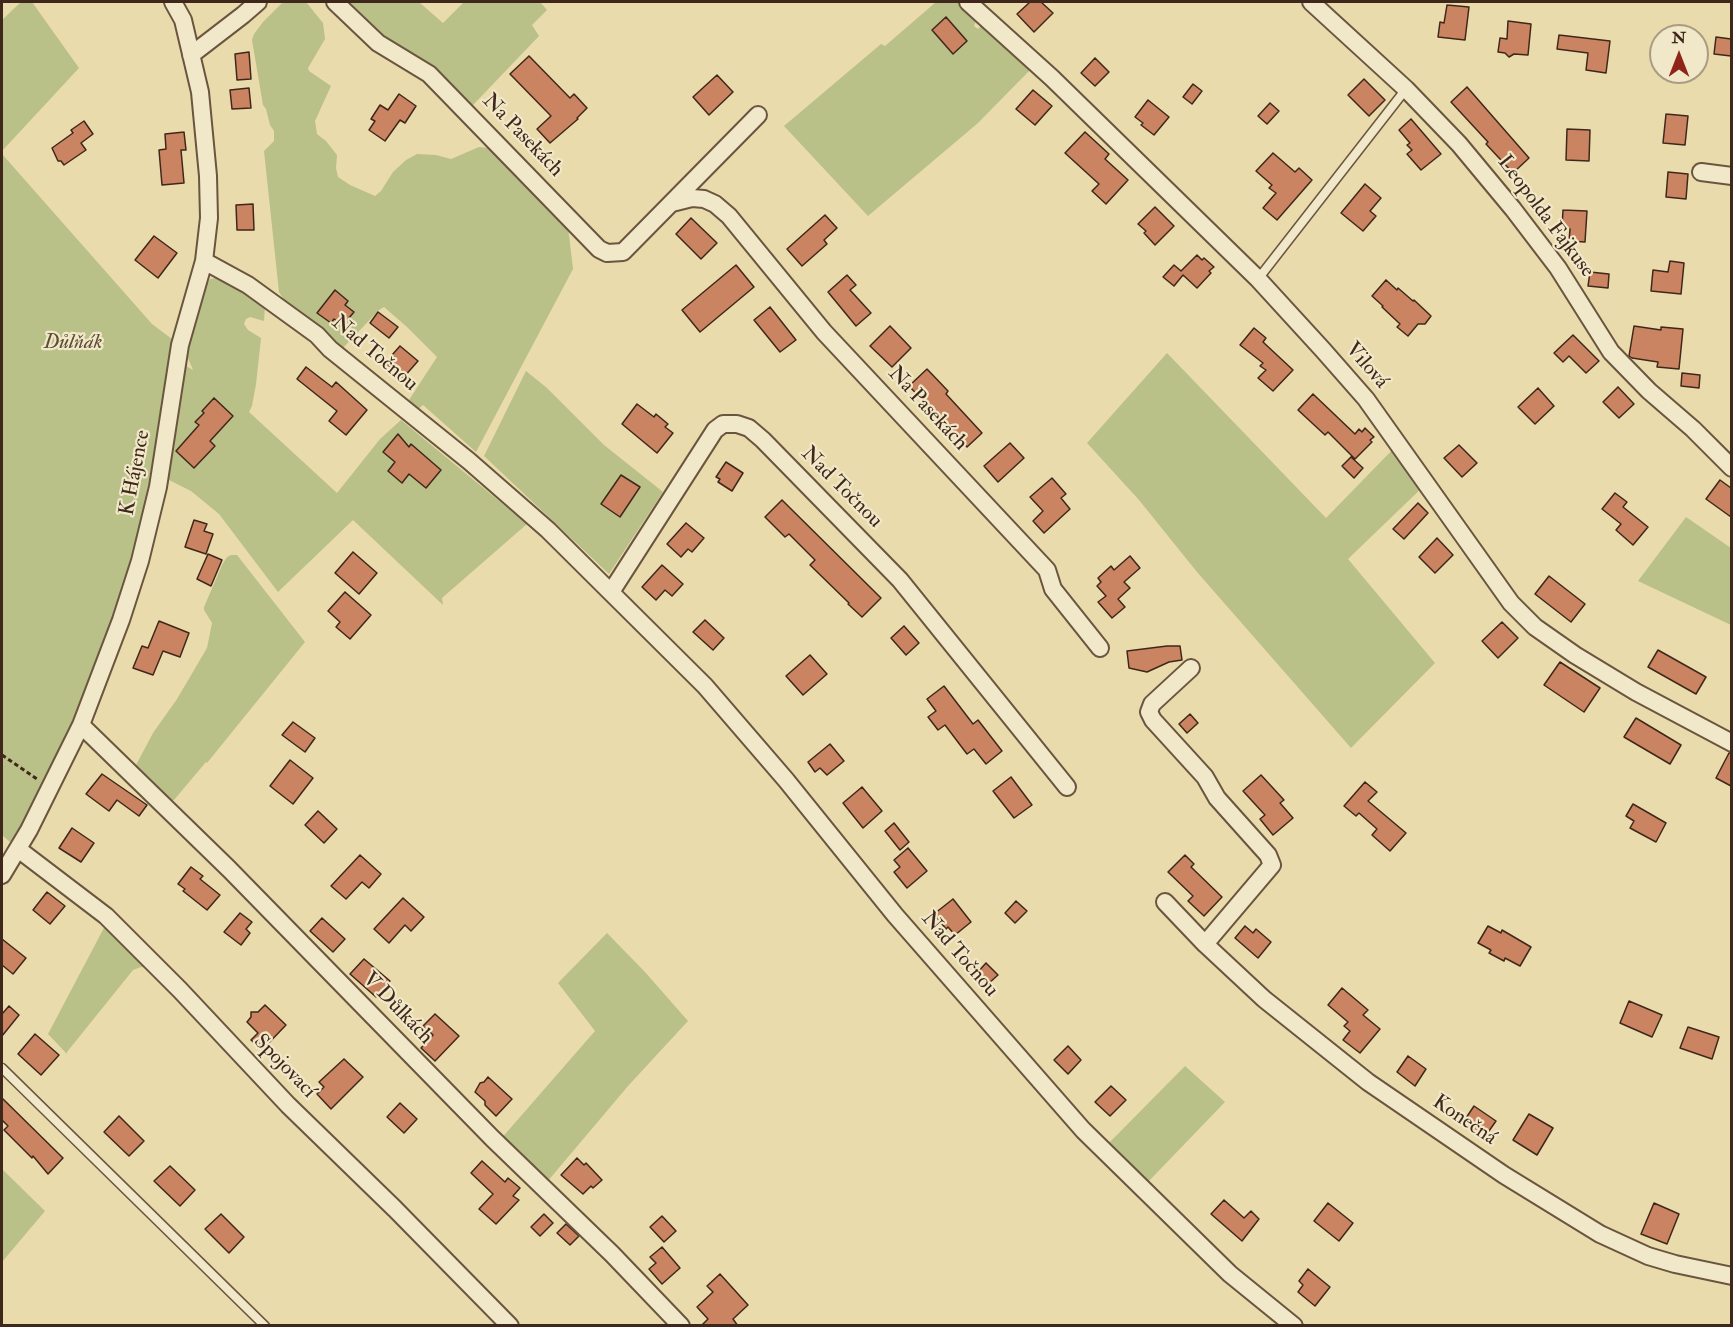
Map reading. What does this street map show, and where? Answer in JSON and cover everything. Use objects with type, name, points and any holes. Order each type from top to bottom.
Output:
[{"type":"street","points":[[173,2],[183,20],[191,55],[258,2]]},
{"type":"street","name":"Na Pasekách","points":[[335,2],[378,43],[429,74],[599,249],[607,253],[623,252],[758,115]]},
{"type":"street","name":"Vilová","points":[[968,2],[1052,78],[1258,279],[1366,399],[1511,603],[1535,627],[1595,668],[1731,743]]},
{"type":"street","name":"Leopolda Fajkuse","points":[[1311,2],[1406,89],[1459,144],[1514,209],[1558,268],[1611,352],[1731,468]]},
{"type":"street","name":"K Hájence","points":[[2,874],[18,849],[81,725],[121,620],[140,561],[158,487],[180,345],[204,261],[209,218],[208,176],[200,92],[191,55]]},
{"type":"street","points":[[710,164],[707,177],[715,204]]},
{"type":"street","points":[[1701,172],[1731,176]]},
{"type":"street","points":[[672,203],[692,198],[704,199],[715,204]]},
{"type":"street","name":"Na Pasekách","points":[[715,204],[729,216],[824,332],[1047,570],[1053,589],[1100,648]]},
{"type":"street","name":"Nad Točnou","points":[[204,261],[248,285],[317,335],[330,349],[487,477],[548,530],[705,686],[786,780],[895,915],[1083,1130],[1230,1274],[1294,1326]]},
{"type":"street","name":"Nad Točnou","points":[[611,592],[715,430],[723,424],[737,424],[749,428],[900,580],[1066,787]]},
{"type":"street","points":[[1191,668],[1152,704],[1149,712],[1153,720],[1205,777],[1217,798],[1268,855],[1272,865],[1205,944]]},
{"type":"street","name":"V Důlkách","points":[[81,725],[229,869],[492,1138],[604,1246],[681,1326]]},
{"type":"street","name":"Spojovací","points":[[18,849],[106,916],[180,990],[288,1105],[510,1326]]},
{"type":"street","name":"Konečná","points":[[1165,902],[1205,944],[1264,999],[1368,1082],[1504,1175],[1600,1234],[1648,1256],[1731,1275]]},
{"type":"lane","points":[[1258,279],[1406,89]]},
{"type":"lane","points":[[2,1068],[265,1326]]},
{"type":"path","points":[[2,755],[50,788]]},
{"type":"green space","points":[[21,2],[32,2],[79,68],[2,151],[2,20]]},
{"type":"green space","points":[[283,2],[306,2],[323,23],[325,39],[308,68],[331,86],[315,121],[317,134],[337,155],[338,177],[375,196],[393,172],[417,154],[451,159],[479,147],[490,148],[568,227],[573,269],[476,452],[423,405],[417,410],[409,400],[437,357],[384,307],[343,348],[285,302],[279,292],[264,151],[274,141],[274,131],[263,105],[252,40],[263,22]]},
{"type":"green space","points":[[349,2],[419,2],[443,23],[464,2],[540,2],[547,10],[532,25],[539,36],[473,105],[438,70],[387,38]]},
{"type":"green space","points":[[936,2],[959,2],[977,18],[974,26],[978,29],[983,24],[1030,70],[978,123],[868,216],[784,126],[881,44],[885,46]]},
{"type":"green space","name":"Důlňák","points":[[2,154],[152,324],[180,345],[166,438],[121,620],[18,849],[2,835]]},
{"type":"green space","points":[[210,279],[223,279],[265,305],[264,321],[250,317],[244,324],[248,330],[261,338],[256,384],[249,412],[337,493],[380,439],[401,420],[527,524],[442,598],[443,605],[353,520],[278,592],[219,514],[191,491],[165,478],[186,366],[193,370],[188,358],[189,348],[205,288]]},
{"type":"green space","points":[[1167,353],[1326,518],[1399,443],[1427,483],[1348,559],[1435,663],[1351,748],[1197,572],[1139,500],[1087,443]]},
{"type":"green space","points":[[526,371],[547,388],[604,445],[663,492],[609,574],[484,456]]},
{"type":"green space","points":[[1686,517],[1731,548],[1731,625],[1638,581]]},
{"type":"green space","points":[[231,555],[237,555],[305,642],[207,763],[174,800],[171,800],[135,767],[153,733],[177,699],[207,648],[212,623],[204,607],[222,565]]},
{"type":"green space","points":[[106,924],[149,968],[141,967],[133,970],[67,1054],[48,1034]]},
{"type":"green space","points":[[607,933],[688,1021],[628,1086],[547,1182],[500,1140],[595,1031],[558,983]]},
{"type":"green space","points":[[1185,1066],[1225,1102],[1147,1183],[1108,1144]]},
{"type":"green space","points":[[2,1169],[45,1211],[2,1262]]},
{"type":"building","points":[[1030,2],[1041,2],[1053,13],[1034,32],[1017,14]]},
{"type":"building","points":[[1447,5],[1469,7],[1465,40],[1438,37],[1440,22],[1444,23]]},
{"type":"building","points":[[946,17],[967,41],[953,54],[932,30]]},
{"type":"building","points":[[1508,21],[1531,24],[1528,55],[1514,54],[1509,57],[1505,53],[1498,52],[1500,38],[1507,39]]},
{"type":"building","points":[[1559,35],[1610,41],[1606,73],[1586,70],[1588,53],[1557,49]]},
{"type":"building","points":[[1716,37],[1731,39],[1731,56],[1714,54]]},
{"type":"building","points":[[249,52],[251,79],[237,80],[235,54]]},
{"type":"building","points":[[529,56],[570,98],[574,94],[587,108],[578,119],[550,143],[537,129],[551,116],[510,74]]},
{"type":"building","points":[[1095,58],[1109,72],[1095,86],[1081,73]]},
{"type":"building","points":[[717,75],[733,92],[709,115],[693,97]]},
{"type":"building","points":[[1364,79],[1385,100],[1369,116],[1348,95]]},
{"type":"building","points":[[1193,84],[1202,91],[1192,104],[1183,97]]},
{"type":"building","points":[[1467,87],[1529,158],[1513,173],[1451,102]]},
{"type":"building","points":[[249,88],[251,108],[232,109],[230,90]]},
{"type":"building","points":[[1033,90],[1052,106],[1035,125],[1016,109]]},
{"type":"building","points":[[399,94],[416,106],[405,123],[400,120],[385,141],[369,130],[375,121],[371,119],[380,105],[388,110]]},
{"type":"building","points":[[1148,100],[1169,117],[1154,135],[1135,117]]},
{"type":"building","points":[[1270,103],[1279,111],[1267,124],[1258,116]]},
{"type":"building","points":[[1666,114],[1688,116],[1685,145],[1663,143]]},
{"type":"building","points":[[1411,119],[1441,154],[1421,170],[1407,154],[1412,150],[1407,145],[1410,143],[1399,130]]},
{"type":"building","points":[[84,121],[93,134],[81,143],[86,150],[64,165],[58,161],[52,148],[73,133],[71,130]]},
{"type":"building","points":[[1567,129],[1590,130],[1589,161],[1566,160]]},
{"type":"building","points":[[184,132],[186,150],[181,150],[184,183],[162,185],[159,150],[166,149],[165,134]]},
{"type":"building","points":[[1085,132],[1109,154],[1105,159],[1128,180],[1106,204],[1092,191],[1099,184],[1065,153]]},
{"type":"building","points":[[1273,153],[1295,172],[1299,168],[1312,180],[1277,220],[1263,208],[1276,193],[1269,188],[1272,185],[1256,171]]},
{"type":"building","points":[[1668,172],[1688,174],[1686,199],[1666,197]]},
{"type":"building","points":[[1365,184],[1381,198],[1370,211],[1376,216],[1363,231],[1341,213]]},
{"type":"building","points":[[253,204],[254,230],[237,230],[236,205]]},
{"type":"building","points":[[1155,207],[1174,226],[1155,245],[1144,233],[1146,231],[1138,224]]},
{"type":"building","points":[[1563,210],[1587,211],[1585,242],[1569,241],[1570,229],[1562,228]]},
{"type":"building","points":[[825,215],[837,228],[824,240],[827,244],[802,266],[787,249]]},
{"type":"building","points":[[691,218],[717,243],[701,259],[676,234]]},
{"type":"building","points":[[154,236],[177,253],[158,278],[135,260]]},
{"type":"building","points":[[1197,255],[1214,267],[1197,288],[1183,275],[1174,286],[1163,277],[1174,265],[1181,271]]},
{"type":"building","points":[[1670,261],[1684,263],[1681,294],[1651,291],[1653,270],[1668,272]]},
{"type":"building","points":[[736,265],[754,287],[700,332],[682,310]]},
{"type":"building","points":[[1590,272],[1609,274],[1608,288],[1588,286]]},
{"type":"building","points":[[847,275],[856,285],[850,290],[871,313],[856,326],[828,292]]},
{"type":"building","points":[[1386,280],[1414,300],[1431,316],[1425,324],[1418,324],[1408,336],[1397,327],[1400,324],[1372,296]]},
{"type":"building","points":[[335,290],[348,301],[345,305],[354,312],[343,325],[334,319],[331,323],[317,313]]},
{"type":"building","points":[[770,307],[796,340],[780,352],[754,320]]},
{"type":"building","points":[[378,312],[398,327],[389,338],[370,323]]},
{"type":"building","points":[[890,326],[911,348],[892,367],[870,346]]},
{"type":"building","points":[[1634,326],[1661,330],[1661,327],[1683,329],[1679,369],[1657,367],[1658,362],[1629,356]]},
{"type":"building","points":[[1254,328],[1266,338],[1263,342],[1293,370],[1273,391],[1258,378],[1266,370],[1260,366],[1263,363],[1240,345]]},
{"type":"building","points":[[1573,335],[1599,361],[1586,373],[1569,356],[1563,362],[1554,353]]},
{"type":"building","points":[[400,346],[418,361],[403,378],[388,365],[394,357],[392,355]]},
{"type":"building","points":[[306,367],[332,387],[336,382],[367,410],[346,435],[329,421],[337,411],[297,379]]},
{"type":"building","points":[[927,369],[948,391],[946,394],[982,433],[967,447],[909,386]]},
{"type":"building","points":[[1682,373],[1700,375],[1699,388],[1681,386]]},
{"type":"building","points":[[1618,387],[1634,404],[1619,418],[1603,402]]},
{"type":"building","points":[[1538,388],[1554,406],[1535,424],[1518,407]]},
{"type":"building","points":[[1313,394],[1355,434],[1359,429],[1362,432],[1365,428],[1374,437],[1355,459],[1328,432],[1325,435],[1298,410]]},
{"type":"building","points":[[214,398],[233,416],[210,441],[215,446],[194,468],[176,451],[199,425],[195,422]]},
{"type":"building","points":[[637,404],[654,417],[656,414],[668,424],[665,427],[673,433],[657,453],[622,424]]},
{"type":"building","points":[[398,434],[409,447],[411,444],[441,470],[426,488],[409,474],[402,483],[388,471],[395,462],[383,452]]},
{"type":"building","points":[[1010,443],[1024,458],[998,482],[984,466]]},
{"type":"building","points":[[1459,445],[1477,463],[1462,477],[1444,458]]},
{"type":"building","points":[[1351,457],[1363,468],[1354,478],[1342,466]]},
{"type":"building","points":[[726,462],[743,473],[732,491],[718,482],[720,479],[716,477]]},
{"type":"building","points":[[621,475],[640,487],[620,517],[601,504]]},
{"type":"building","points":[[1052,478],[1066,494],[1061,498],[1070,509],[1044,533],[1033,521],[1043,511],[1030,497]]},
{"type":"building","points":[[1720,480],[1731,488],[1731,517],[1706,499]]},
{"type":"building","points":[[1615,493],[1627,502],[1623,507],[1648,527],[1633,545],[1616,530],[1621,524],[1602,509]]},
{"type":"building","points":[[782,500],[881,598],[862,617],[810,565],[815,560],[789,534],[785,537],[765,517]]},
{"type":"building","points":[[1418,503],[1428,513],[1404,539],[1393,529]]},
{"type":"building","points":[[194,520],[207,524],[204,531],[213,534],[206,554],[185,547]]},
{"type":"building","points":[[686,523],[704,538],[692,552],[688,549],[681,557],[667,544]]},
{"type":"building","points":[[1437,538],[1453,555],[1435,573],[1419,557]]},
{"type":"building","points":[[353,552],[377,573],[359,594],[335,573]]},
{"type":"building","points":[[208,554],[222,560],[211,586],[197,579]]},
{"type":"building","points":[[1130,556],[1140,568],[1124,582],[1130,588],[1118,599],[1125,607],[1112,618],[1098,602],[1106,596],[1097,586],[1101,582],[1098,578],[1111,566],[1114,570]]},
{"type":"building","points":[[662,565],[683,584],[672,596],[665,590],[656,600],[642,587]]},
{"type":"building","points":[[1549,576],[1585,604],[1571,622],[1535,594]]},
{"type":"building","points":[[345,592],[371,615],[350,639],[336,627],[340,622],[328,611]]},
{"type":"building","points":[[705,620],[724,638],[713,650],[693,632]]},
{"type":"building","points":[[159,621],[189,633],[180,657],[163,651],[153,675],[133,668],[142,646],[148,648]]},
{"type":"building","points":[[1502,622],[1518,638],[1498,658],[1482,641]]},
{"type":"building","points":[[904,626],[919,643],[906,655],[891,638]]},
{"type":"building","points":[[1180,646],[1182,660],[1169,662],[1147,672],[1129,668],[1127,651]]},
{"type":"building","points":[[1658,650],[1706,677],[1696,694],[1648,667]]},
{"type":"building","points":[[810,655],[827,674],[803,695],[786,676]]},
{"type":"building","points":[[1560,662],[1600,688],[1584,712],[1544,685]]},
{"type":"building","points":[[944,686],[973,724],[978,720],[1002,751],[986,764],[974,749],[967,754],[945,725],[938,730],[928,717],[936,711],[927,699]]},
{"type":"building","points":[[1190,714],[1198,723],[1187,733],[1179,724]]},
{"type":"building","points":[[1636,718],[1681,745],[1670,764],[1624,737]]},
{"type":"building","points":[[293,722],[315,738],[305,752],[282,735]]},
{"type":"building","points":[[830,744],[844,761],[827,775],[820,768],[815,772],[808,762]]},
{"type":"building","points":[[1731,753],[1731,786],[1716,778]]},
{"type":"building","points":[[290,760],[313,778],[293,804],[270,786]]},
{"type":"building","points":[[102,774],[147,805],[139,816],[117,800],[109,811],[86,794]]},
{"type":"building","points":[[1261,775],[1284,800],[1280,803],[1293,818],[1273,835],[1260,819],[1265,815],[1243,791]]},
{"type":"building","points":[[1011,777],[1032,805],[1014,818],[993,791]]},
{"type":"building","points":[[1365,782],[1377,792],[1368,801],[1406,833],[1390,851],[1372,835],[1377,829],[1359,813],[1356,816],[1344,806]]},
{"type":"building","points":[[862,787],[882,811],[863,828],[843,803]]},
{"type":"building","points":[[1633,804],[1666,823],[1656,842],[1630,828],[1634,821],[1626,816]]},
{"type":"building","points":[[318,811],[337,829],[324,843],[305,825]]},
{"type":"building","points":[[894,823],[909,842],[900,850],[885,831]]},
{"type":"building","points":[[72,828],[94,843],[81,862],[59,848]]},
{"type":"building","points":[[908,848],[927,871],[907,888],[894,872],[900,867],[894,860]]},
{"type":"building","points":[[360,855],[381,874],[369,888],[362,882],[346,899],[331,886]]},
{"type":"building","points":[[1185,855],[1194,864],[1191,867],[1222,897],[1204,916],[1188,901],[1193,896],[1168,872]]},
{"type":"building","points":[[191,867],[203,876],[200,879],[220,895],[207,910],[183,891],[185,889],[178,884]]},
{"type":"building","points":[[47,892],[65,906],[50,924],[33,910]]},
{"type":"building","points":[[403,898],[424,917],[411,931],[405,925],[389,943],[374,929]]},
{"type":"building","points":[[953,899],[971,922],[955,935],[948,927],[946,929],[934,914]]},
{"type":"building","points":[[1016,901],[1027,911],[1015,923],[1005,913]]},
{"type":"building","points":[[240,913],[252,922],[246,929],[250,933],[241,945],[224,932]]},
{"type":"building","points":[[322,918],[345,939],[333,952],[310,931]]},
{"type":"building","points":[[1245,926],[1253,933],[1256,929],[1271,942],[1258,958],[1235,938]]},
{"type":"building","points":[[1488,926],[1501,933],[1502,930],[1531,947],[1520,966],[1489,953],[1491,950],[1478,943]]},
{"type":"building","points":[[2,939],[26,958],[13,974],[2,965]]},
{"type":"building","points":[[364,959],[390,981],[376,997],[350,974]]},
{"type":"building","points":[[986,963],[998,975],[988,984],[977,973]]},
{"type":"building","points":[[1342,988],[1368,1010],[1363,1015],[1380,1029],[1360,1053],[1343,1040],[1350,1031],[1344,1026],[1348,1022],[1328,1005]]},
{"type":"building","points":[[1629,1001],[1662,1015],[1652,1037],[1620,1023]]},
{"type":"building","points":[[265,1005],[286,1025],[262,1050],[251,1040],[258,1033],[247,1022],[251,1017],[251,1012],[258,1012]]},
{"type":"building","points":[[9,1006],[19,1015],[2,1036],[2,1014]]},
{"type":"building","points":[[435,1014],[459,1036],[435,1061],[421,1048],[433,1035],[423,1026]]},
{"type":"building","points":[[1688,1027],[1719,1037],[1712,1059],[1680,1048]]},
{"type":"building","points":[[35,1034],[59,1055],[41,1075],[18,1054]]},
{"type":"building","points":[[1068,1046],[1081,1060],[1068,1074],[1054,1060]]},
{"type":"building","points":[[1408,1056],[1426,1069],[1415,1086],[1397,1072]]},
{"type":"building","points":[[344,1059],[363,1077],[331,1109],[317,1094],[324,1087],[319,1082]]},
{"type":"building","points":[[488,1077],[512,1099],[496,1116],[475,1092],[480,1083]]},
{"type":"building","points":[[1111,1086],[1126,1100],[1110,1116],[1095,1102]]},
{"type":"building","points":[[2,1098],[63,1158],[48,1174],[33,1156],[32,1158],[4,1130],[8,1126],[2,1120]]},
{"type":"building","points":[[400,1103],[417,1119],[404,1133],[387,1117]]},
{"type":"building","points":[[1474,1106],[1496,1121],[1484,1138],[1462,1124]]},
{"type":"building","points":[[1529,1114],[1553,1128],[1537,1155],[1513,1140]]},
{"type":"building","points":[[119,1116],[144,1141],[129,1156],[104,1132]]},
{"type":"building","points":[[577,1158],[584,1165],[586,1163],[602,1180],[583,1194],[561,1175]]},
{"type":"building","points":[[482,1161],[505,1182],[508,1178],[520,1188],[513,1196],[519,1200],[496,1224],[479,1209],[493,1194],[471,1173]]},
{"type":"building","points":[[170,1166],[195,1190],[180,1206],[154,1181]]},
{"type":"building","points":[[1224,1200],[1244,1218],[1251,1211],[1259,1219],[1242,1241],[1211,1214]]},
{"type":"building","points":[[1328,1203],[1353,1223],[1339,1241],[1314,1221]]},
{"type":"building","points":[[1654,1203],[1679,1214],[1667,1244],[1641,1234]]},
{"type":"building","points":[[221,1214],[244,1237],[229,1253],[205,1229]]},
{"type":"building","points":[[544,1214],[553,1223],[540,1236],[531,1227]]},
{"type":"building","points":[[662,1216],[676,1231],[664,1242],[650,1227]]},
{"type":"building","points":[[566,1224],[579,1236],[570,1245],[557,1233]]},
{"type":"building","points":[[662,1247],[680,1268],[662,1284],[649,1269],[656,1263],[650,1257]]},
{"type":"building","points":[[1308,1269],[1330,1287],[1315,1306],[1298,1292],[1303,1285],[1299,1281]]},
{"type":"building","points":[[720,1274],[748,1305],[733,1319],[738,1326],[701,1326],[708,1319],[697,1307],[713,1292],[707,1286]]}]
